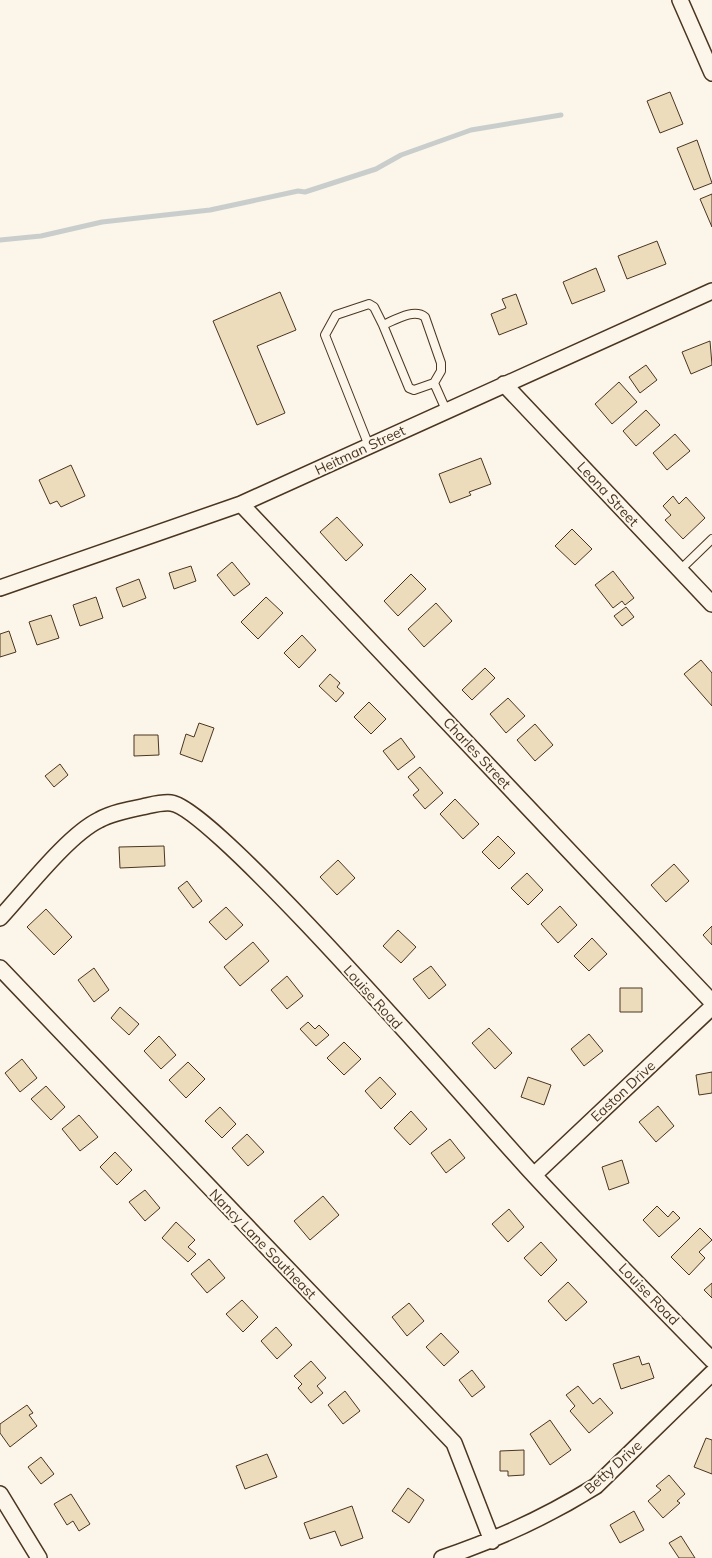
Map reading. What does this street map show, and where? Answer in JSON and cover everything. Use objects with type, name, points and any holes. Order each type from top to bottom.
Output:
[{"type":"street","points":[[680,0],[712,73]]},
{"type":"street","name":"Heitman Street","points":[[0,588],[242,504],[712,291]]},
{"type":"street","name":"Leona Street","points":[[504,384],[712,604]]},
{"type":"street","name":"Charles Street","points":[[242,504],[712,1002]]},
{"type":"street","name":"Louise Road","points":[[0,918],[57,856],[97,820],[119,812],[158,803],[174,803],[181,806],[200,819],[229,845],[326,945],[534,1175],[712,1360]]},
{"type":"street","name":"Nancy Lane Southeast","points":[[0,968],[454,1443],[492,1541]]},
{"type":"street","name":"Easton Drive","points":[[534,1175],[712,1007]]},
{"type":"street","name":"Betty Drive","points":[[442,1558],[492,1541],[574,1500],[596,1486],[712,1372]]},
{"type":"street","points":[[0,1494],[39,1558]]},
{"type":"lane","points":[[369,446],[325,335],[336,315],[369,304],[374,307],[409,388],[414,390],[434,383],[441,371],[441,363],[425,317],[420,313],[414,313],[383,325]]},
{"type":"lane","points":[[434,383],[446,410]]},
{"type":"lane","points":[[680,570],[712,539]]},
{"type":"building","points":[[670,92],[683,124],[660,133],[647,101]]},
{"type":"building","points":[[697,140],[712,183],[694,190],[677,148]]},
{"type":"building","points":[[712,194],[712,227],[700,199]]},
{"type":"building","points":[[657,241],[666,264],[627,279],[618,256]]},
{"type":"building","points":[[596,268],[605,291],[572,304],[563,282]]},
{"type":"building","points":[[280,292],[296,330],[257,346],[285,413],[257,425],[213,321]]},
{"type":"building","points":[[516,294],[527,324],[499,335],[491,314],[506,308],[502,299]]},
{"type":"building","points":[[710,341],[712,365],[691,374],[682,352]]},
{"type":"building","points":[[646,365],[657,380],[640,393],[629,377]]},
{"type":"building","points":[[619,382],[637,402],[612,424],[595,404]]},
{"type":"building","points":[[646,410],[660,425],[636,446],[623,431]]},
{"type":"building","points":[[675,434],[690,451],[667,470],[653,453]]},
{"type":"building","points":[[481,458],[491,484],[469,492],[471,495],[450,503],[439,474]]},
{"type":"building","points":[[71,465],[85,496],[61,507],[57,501],[50,504],[39,480]]},
{"type":"building","points":[[673,496],[679,504],[686,497],[705,518],[683,539],[665,520],[671,515],[663,506]]},
{"type":"building","points":[[337,517],[363,545],[346,561],[320,532]]},
{"type":"building","points":[[572,529],[592,549],[575,565],[555,546]]},
{"type":"building","points":[[232,562],[250,584],[234,596],[217,575]]},
{"type":"building","points":[[191,566],[196,581],[174,589],[169,573]]},
{"type":"building","points":[[613,571],[634,598],[625,605],[622,601],[613,608],[595,585]]},
{"type":"building","points":[[411,574],[426,589],[398,616],[384,601]]},
{"type":"building","points":[[139,579],[146,598],[123,607],[116,588]]},
{"type":"building","points":[[96,597],[103,618],[80,626],[73,605]]},
{"type":"building","points":[[266,597],[283,613],[258,639],[241,622]]},
{"type":"building","points":[[436,603],[452,621],[424,647],[408,629]]},
{"type":"building","points":[[626,607],[634,617],[622,626],[614,616]]},
{"type":"building","points":[[51,615],[59,638],[37,645],[29,622]]},
{"type":"building","points":[[9,631],[16,652],[0,657],[0,634]]},
{"type":"building","points":[[302,635],[316,650],[299,668],[284,653]]},
{"type":"building","points":[[701,660],[712,673],[712,706],[684,674]]},
{"type":"building","points":[[485,668],[495,678],[472,700],[462,690]]},
{"type":"building","points":[[330,674],[340,683],[337,687],[344,693],[336,702],[319,686]]},
{"type":"building","points":[[508,698],[525,716],[506,733],[490,714]]},
{"type":"building","points":[[369,702],[386,719],[371,734],[354,717]]},
{"type":"building","points":[[199,723],[214,728],[202,762],[180,754],[186,734],[194,737]]},
{"type":"building","points":[[535,724],[553,745],[535,761],[517,740]]},
{"type":"building","points":[[134,735],[158,735],[159,755],[134,756]]},
{"type":"building","points":[[401,738],[415,757],[398,770],[383,751]]},
{"type":"building","points":[[60,764],[68,775],[54,787],[45,776]]},
{"type":"building","points":[[420,767],[443,793],[425,809],[413,795],[419,790],[408,777]]},
{"type":"building","points":[[455,799],[479,824],[463,839],[440,814]]},
{"type":"building","points":[[498,836],[515,853],[499,869],[482,852]]},
{"type":"building","points":[[164,846],[165,866],[120,868],[119,847]]},
{"type":"building","points":[[338,860],[355,878],[337,895],[320,877]]},
{"type":"building","points":[[674,864],[689,881],[666,902],[651,885]]},
{"type":"building","points":[[527,873],[543,890],[528,905],[511,888]]},
{"type":"building","points":[[187,881],[202,901],[193,908],[178,888]]},
{"type":"building","points":[[560,906],[577,925],[558,943],[541,924]]},
{"type":"building","points":[[226,907],[243,925],[226,940],[209,922]]},
{"type":"building","points":[[46,909],[72,937],[54,955],[27,927]]},
{"type":"building","points":[[712,926],[712,945],[703,935]]},
{"type":"building","points":[[398,930],[416,947],[401,963],[383,946]]},
{"type":"building","points":[[592,938],[607,954],[589,971],[574,956]]},
{"type":"building","points":[[253,942],[269,961],[240,986],[224,967]]},
{"type":"building","points":[[431,966],[446,985],[429,999],[413,979]]},
{"type":"building","points":[[94,968],[109,990],[94,1002],[78,980]]},
{"type":"building","points":[[287,976],[303,996],[287,1009],[271,990]]},
{"type":"building","points":[[620,988],[642,988],[642,1012],[620,1012]]},
{"type":"building","points":[[120,1007],[139,1024],[129,1035],[111,1018]]},
{"type":"building","points":[[308,1022],[315,1029],[319,1025],[329,1035],[316,1046],[300,1029]]},
{"type":"building","points":[[489,1028],[512,1053],[495,1069],[472,1043]]},
{"type":"building","points":[[589,1034],[603,1051],[584,1066],[571,1049]]},
{"type":"building","points":[[159,1036],[176,1055],[161,1069],[144,1051]]},
{"type":"building","points":[[344,1042],[361,1059],[344,1075],[327,1058]]},
{"type":"building","points":[[22,1059],[37,1078],[20,1092],[5,1073]]},
{"type":"building","points":[[188,1062],[205,1079],[186,1098],[169,1080]]},
{"type":"building","points":[[712,1072],[712,1093],[699,1095],[696,1075]]},
{"type":"building","points":[[380,1077],[396,1094],[381,1109],[365,1091]]},
{"type":"building","points":[[528,1077],[551,1085],[544,1105],[521,1097]]},
{"type":"building","points":[[46,1086],[65,1107],[51,1120],[31,1099]]},
{"type":"building","points":[[658,1106],[674,1126],[656,1142],[639,1122]]},
{"type":"building","points":[[220,1107],[236,1124],[222,1138],[205,1121]]},
{"type":"building","points":[[411,1111],[427,1129],[410,1145],[394,1128]]},
{"type":"building","points":[[79,1115],[98,1137],[80,1151],[62,1129]]},
{"type":"building","points":[[247,1134],[264,1152],[248,1166],[232,1148]]},
{"type":"building","points":[[450,1139],[465,1158],[446,1173],[431,1153]]},
{"type":"building","points":[[115,1152],[132,1170],[117,1185],[100,1167]]},
{"type":"building","points":[[622,1160],[629,1183],[609,1190],[602,1167]]},
{"type":"building","points":[[145,1190],[160,1208],[145,1221],[129,1202]]},
{"type":"building","points":[[323,1196],[339,1215],[310,1240],[294,1221]]},
{"type":"building","points":[[657,1206],[668,1217],[673,1211],[680,1218],[659,1237],[643,1220]]},
{"type":"building","points":[[509,1209],[524,1227],[508,1242],[492,1224]]},
{"type":"building","points":[[176,1222],[195,1240],[188,1247],[196,1254],[188,1262],[162,1238]]},
{"type":"building","points":[[700,1228],[712,1240],[699,1252],[705,1258],[689,1275],[671,1257]]},
{"type":"building","points":[[541,1242],[557,1260],[541,1276],[524,1258]]},
{"type":"building","points":[[209,1259],[225,1278],[207,1293],[191,1274]]},
{"type":"building","points":[[568,1282],[587,1302],[566,1321],[548,1301]]},
{"type":"building","points":[[712,1283],[712,1298],[704,1290]]},
{"type":"building","points":[[242,1300],[258,1317],[243,1332],[226,1314]]},
{"type":"building","points":[[409,1303],[424,1321],[407,1336],[392,1317]]},
{"type":"building","points":[[276,1327],[292,1345],[277,1359],[261,1341]]},
{"type":"building","points":[[441,1333],[459,1352],[444,1366],[426,1347]]},
{"type":"building","points":[[639,1356],[642,1365],[649,1363],[654,1378],[621,1389],[613,1364]]},
{"type":"building","points":[[311,1361],[326,1378],[317,1386],[323,1393],[311,1403],[298,1388],[302,1384],[294,1376]]},
{"type":"building","points":[[472,1370],[485,1387],[472,1397],[459,1380]]},
{"type":"building","points":[[578,1386],[593,1404],[600,1398],[613,1413],[589,1433],[570,1411],[575,1406],[566,1395]]},
{"type":"building","points":[[345,1391],[360,1411],[343,1424],[328,1405]]},
{"type":"building","points":[[27,1405],[33,1413],[29,1415],[37,1426],[10,1447],[0,1433],[0,1424]]},
{"type":"building","points":[[550,1420],[571,1450],[550,1465],[530,1434]]},
{"type":"building","points":[[706,1438],[712,1440],[712,1474],[694,1467]]},
{"type":"building","points":[[524,1450],[524,1475],[508,1476],[508,1471],[500,1471],[500,1451]]},
{"type":"building","points":[[267,1454],[277,1477],[245,1489],[236,1466]]},
{"type":"building","points":[[41,1457],[54,1474],[41,1484],[28,1467]]},
{"type":"building","points":[[669,1475],[685,1494],[677,1501],[680,1503],[663,1518],[648,1501],[661,1490],[656,1486]]},
{"type":"building","points":[[408,1488],[424,1500],[409,1523],[392,1511]]},
{"type":"building","points":[[71,1494],[90,1524],[79,1531],[73,1521],[67,1525],[54,1504]]},
{"type":"building","points":[[352,1506],[363,1538],[341,1546],[335,1531],[310,1539],[304,1523]]},
{"type":"building","points":[[634,1511],[644,1530],[620,1543],[610,1525]]},
{"type":"building","points":[[681,1536],[695,1558],[679,1558],[669,1543]]},
{"type":"waterway","points":[[0,240],[41,236],[102,222],[210,210],[298,191],[305,192],[376,169],[401,155],[471,130],[561,115]]}]
